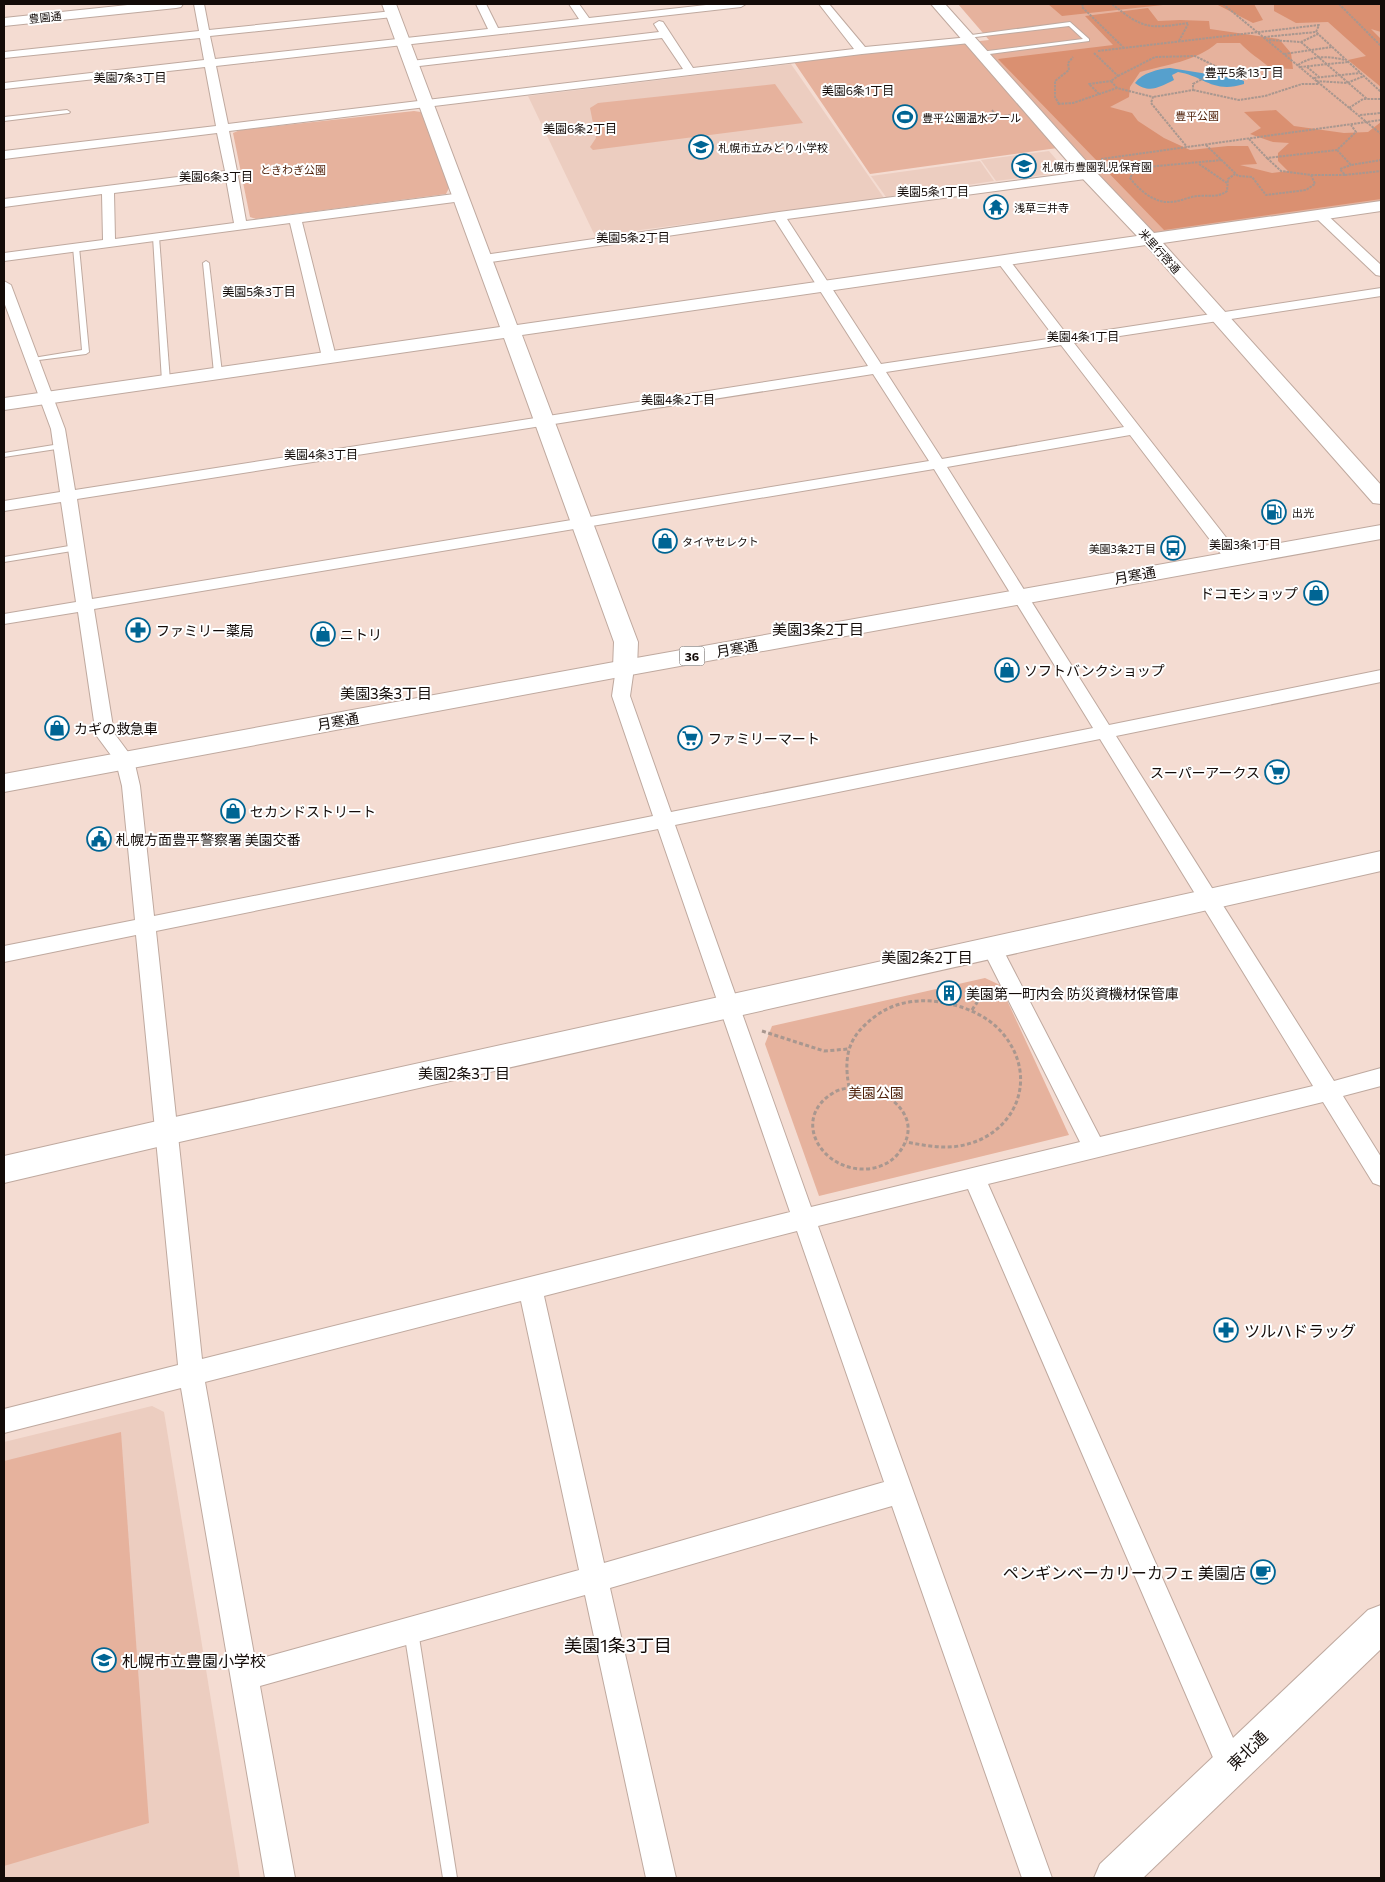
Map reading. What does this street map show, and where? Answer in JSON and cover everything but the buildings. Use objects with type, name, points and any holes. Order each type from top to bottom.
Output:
[{"type":"main road","name":"豊園通","points":[[4,22],[176,4]]},
{"type":"main road","name":"米里行啓通","points":[[938,4],[982,53],[1042,109],[1084,169],[1149,238],[1381,498]]},
{"type":"main road","points":[[391,9],[626,642],[626,668]]},
{"type":"main road","points":[[4,404],[1381,206]]},
{"type":"main road","name":"月寒通","points":[[4,783],[1019,596],[1381,532]]},
{"type":"main road","points":[[4,1170],[166,1132],[1381,861]]},
{"type":"main road","name":"東北通","points":[[1114,1878],[1381,1623]]},
{"type":"street","points":[[199,4],[241,226]]},
{"type":"street","points":[[481,4],[494,32]]},
{"type":"street","points":[[574,4],[586,21]]},
{"type":"street","points":[[4,86],[741,4]]},
{"type":"street","points":[[824,4],[862,51]]},
{"type":"street","points":[[4,55],[204,33],[391,9]]},
{"type":"street","points":[[652,13],[690,72]]},
{"type":"street","points":[[411,64],[665,34]]},
{"type":"street","points":[[4,154],[968,38]]},
{"type":"street","points":[[484,259],[1084,169]]},
{"type":"street","points":[[4,203],[232,174]]},
{"type":"street","points":[[108,190],[109,243]]},
{"type":"street","points":[[4,257],[462,197]]},
{"type":"street","points":[[1320,215],[1381,272]]},
{"type":"street","points":[[779,216],[938,464],[1330,1091],[1381,1176]]},
{"type":"street","points":[[295,219],[329,358]]},
{"type":"street","points":[[1002,260],[1066,340],[1233,558]]},
{"type":"street","points":[[4,285],[58,428],[105,735],[125,760],[131,786],[191,1374],[280,1878]]},
{"type":"street","points":[[4,506],[544,420],[1381,292]]},
{"type":"street","points":[[4,619],[1134,430]]},
{"type":"street","points":[[626,668],[621,696],[899,1491],[1037,1878]]},
{"type":"street","points":[[4,954],[1381,676]]},
{"type":"street","points":[[992,948],[1094,1148]]},
{"type":"street","points":[[4,1421],[804,1219],[1381,1077]]},
{"type":"street","points":[[974,1177],[1231,1766]]},
{"type":"street","points":[[530,1288],[661,1878]]},
{"type":"street","points":[[244,1677],[595,1579],[899,1491]]},
{"type":"lane","points":[[968,38],[1070,24],[1086,40],[982,53]]},
{"type":"lane","points":[[4,119],[67,112]]},
{"type":"lane","points":[[156,237],[166,381]]},
{"type":"lane","points":[[33,360],[86,352],[76,247]]},
{"type":"lane","points":[[206,263],[218,374]]},
{"type":"lane","points":[[4,455],[60,446]]},
{"type":"lane","points":[[4,560],[75,548]]},
{"type":"lane","points":[[411,1630],[450,1878]]},
{"type":"path","points":[[1083,4],[1082,7],[1125,48]]},
{"type":"path","points":[[1112,4],[1143,27],[1152,29],[1188,23],[1179,41]]},
{"type":"path","points":[[1223,4],[1381,134]]},
{"type":"path","points":[[1339,4],[1381,46]]},
{"type":"path","points":[[1089,52],[1320,26],[1313,39],[1301,42],[1284,43],[1265,38]]},
{"type":"path","points":[[1265,38],[1317,33],[1381,92]]},
{"type":"path","points":[[1301,42],[1367,99]]},
{"type":"path","points":[[1099,46],[1105,50]]},
{"type":"path","points":[[1284,54],[1332,47]]},
{"type":"path","points":[[1093,52],[1118,76]]},
{"type":"path","points":[[1059,104],[1055,96],[1055,81],[1069,70],[1068,62],[1074,56]]},
{"type":"path","points":[[1099,94],[1090,84],[1111,82],[1123,72],[1148,63],[1156,57],[1167,56],[1195,56],[1221,69],[1193,84],[1193,90]]},
{"type":"path","points":[[1299,66],[1318,57],[1347,61]]},
{"type":"path","points":[[1299,66],[1306,67],[1347,61]]},
{"type":"path","points":[[1302,63],[1326,82]]},
{"type":"path","points":[[1313,78],[1360,73]]},
{"type":"path","points":[[1316,81],[1349,83],[1360,80],[1364,76]]},
{"type":"path","points":[[1111,82],[1117,88],[1153,97],[1193,90],[1239,100],[1265,96],[1302,84],[1320,84]]},
{"type":"path","points":[[980,119],[1073,103],[1117,88]]},
{"type":"path","points":[[1153,97],[1151,103],[1187,148]]},
{"type":"path","points":[[1349,108],[1367,99],[1381,99]]},
{"type":"path","points":[[992,110],[997,116]]},
{"type":"path","points":[[1358,116],[1381,113]]},
{"type":"path","points":[[1084,169],[1187,148],[1381,120]]},
{"type":"path","points":[[1267,158],[1337,150],[1356,132],[1350,125]]},
{"type":"path","points":[[1374,128],[1381,127]]},
{"type":"path","points":[[1249,139],[1273,166],[1288,174],[1345,175],[1381,171]]},
{"type":"path","points":[[1206,145],[1235,174],[1252,177],[1266,195],[1306,190],[1315,184],[1311,175]]},
{"type":"path","points":[[1337,150],[1351,165]]},
{"type":"path","points":[[1222,160],[1198,164],[1136,168],[1130,178],[1135,186],[1159,200],[1168,202],[1201,196],[1221,196],[1227,191],[1228,179],[1235,174]]},
{"type":"path","points":[[1345,175],[1340,169],[1351,165],[1381,160]]},
{"type":"path","points":[[1198,164],[1228,184]]},
{"type":"path","points":[[972,1010],[992,980]]},
{"type":"path","points":[[849,1087],[846,1068],[848,1049],[856,1032],[870,1018],[887,1008],[900,1003],[929,1000],[951,1003],[972,1010],[996,1026],[1012,1046],[1022,1070],[1021,1094],[1011,1116],[992,1135],[966,1145],[936,1148],[906,1142]]},
{"type":"path","points":[[762,1031],[824,1051],[848,1049]]},
{"type":"path","points":[[849,1087],[871,1088],[893,1100],[901,1109],[908,1131],[906,1142],[900,1153],[890,1162],[876,1168],[860,1169],[845,1166],[831,1160],[821,1150],[814,1137],[812,1124],[814,1112],[832,1092],[849,1087]]},
{"type":"shaded area","points":[[1048,4],[1172,4],[1062,16]]},
{"type":"shaded area","points":[[1216,4],[1254,4],[1263,20],[1253,23]]},
{"type":"shaded area","points":[[1274,4],[1381,4],[1381,32],[1371,29],[1381,39],[1381,87],[1348,60],[1366,56],[1328,22],[1296,23],[1274,11]]},
{"type":"shaded area","points":[[1148,8],[1158,21],[1209,21],[1210,29],[1279,39],[1291,53],[1293,69],[1270,68],[1240,43],[1217,43],[1190,58],[1140,72],[1130,87],[1129,97],[1110,107],[1132,113],[1138,121],[1164,138],[1190,150],[1248,146],[1257,164],[1240,165],[1272,173],[1288,171],[1278,161],[1278,153],[1289,143],[1273,142],[1250,134],[1261,128],[1244,112],[1276,110],[1294,126],[1344,133],[1368,132],[1381,122],[1381,199],[1164,230],[998,59],[1113,45],[1085,16]]},
{"type":"shaded area","name":"札幌市立みどり小学校","points":[[791,64],[884,198],[595,236],[528,96]]},
{"type":"shaded area","name":"札幌市豊園乳児保育園","points":[[1049,151],[1067,172],[996,181],[981,160]]},
{"type":"shaded area","points":[[980,161],[994,181],[886,197],[871,176]]},
{"type":"shaded area","name":"札幌市立豊園小学校","points":[[152,1406],[164,1412],[240,1878],[4,1878],[4,1442]]},
{"type":"green space","name":"豊平公園","points":[[958,4],[1381,4],[1381,202],[1153,234],[1072,146],[870,174],[794,62],[989,40]]},
{"type":"green space","points":[[775,84],[803,123],[593,150],[590,147],[596,138],[590,108],[598,103]]},
{"type":"green space","name":"ときわぎ公園","points":[[414,111],[421,112],[450,186],[446,194],[256,219],[250,217],[233,133],[240,130]]},
{"type":"green space","name":"美園公園","points":[[985,978],[1000,985],[1069,1135],[819,1196],[765,1044],[772,1026]]},
{"type":"green space","points":[[121,1432],[149,1823],[4,1866],[4,1461]]},
{"type":"water","points":[[1170,68],[1239,79],[1244,81],[1244,84],[1233,87],[1216,86],[1178,72],[1172,75],[1174,80],[1154,88],[1145,88],[1135,83],[1151,72]]},
{"type":"place","name":"豊平公園温水プール","points":[[905,117]]},
{"type":"place","name":"札幌市立みどり小学校","points":[[701,147]]},
{"type":"place","name":"札幌市豊園乳児保育園","points":[[1024,166]]},
{"type":"place","name":"浅草三井寺","points":[[996,207]]},
{"type":"place","name":"出光","points":[[1274,512]]},
{"type":"place","name":"タイヤセレクト","points":[[665,541]]},
{"type":"place","name":"美園3条2丁目","points":[[1173,548]]},
{"type":"place","name":"ドコモショップ","points":[[1316,593]]},
{"type":"place","name":"ファミリー薬局","points":[[138,630]]},
{"type":"place","name":"ニトリ","points":[[323,634]]},
{"type":"place","name":"ソフトバンクショップ","points":[[1007,670]]},
{"type":"place","name":"カギの救急車","points":[[57,728]]},
{"type":"place","name":"ファミリーマート","points":[[690,738]]},
{"type":"place","name":"スーパーアークス","points":[[1277,772]]},
{"type":"place","name":"セカンドストリート","points":[[233,811]]},
{"type":"place","name":"札幌方面豊平警察署 美園交番","points":[[99,839]]},
{"type":"place","name":"美園第一町内会 防災資機材保管庫","points":[[949,993]]},
{"type":"place","name":"ツルハドラッグ","points":[[1226,1330]]},
{"type":"place","name":"ペンギンベーカリーカフェ 美園店","points":[[1263,1572]]},
{"type":"place","name":"札幌市立豊園小学校","points":[[104,1660]]},
{"type":"district","name":"豊平5条13丁目","points":[[1244,72]]},
{"type":"district","name":"美園7条3丁目","points":[[130,77]]},
{"type":"district","name":"美園6条1丁目","points":[[858,90]]},
{"type":"district","name":"美園6条2丁目","points":[[580,128]]},
{"type":"district","name":"美園6条3丁目","points":[[216,176]]},
{"type":"district","name":"美園5条1丁目","points":[[933,191]]},
{"type":"district","name":"美園5条2丁目","points":[[633,237]]},
{"type":"district","name":"美園5条3丁目","points":[[259,291]]},
{"type":"district","name":"美園4条1丁目","points":[[1083,336]]},
{"type":"district","name":"美園4条2丁目","points":[[678,399]]},
{"type":"district","name":"美園4条3丁目","points":[[321,454]]},
{"type":"district","name":"美園3条1丁目","points":[[1245,544]]},
{"type":"district","name":"美園3条2丁目","points":[[818,629]]},
{"type":"district","name":"美園3条3丁目","points":[[386,693]]},
{"type":"district","name":"美園2条2丁目","points":[[927,957]]},
{"type":"district","name":"美園2条3丁目","points":[[464,1073]]},
{"type":"district","name":"美園1条3丁目","points":[[618,1645]]}]
